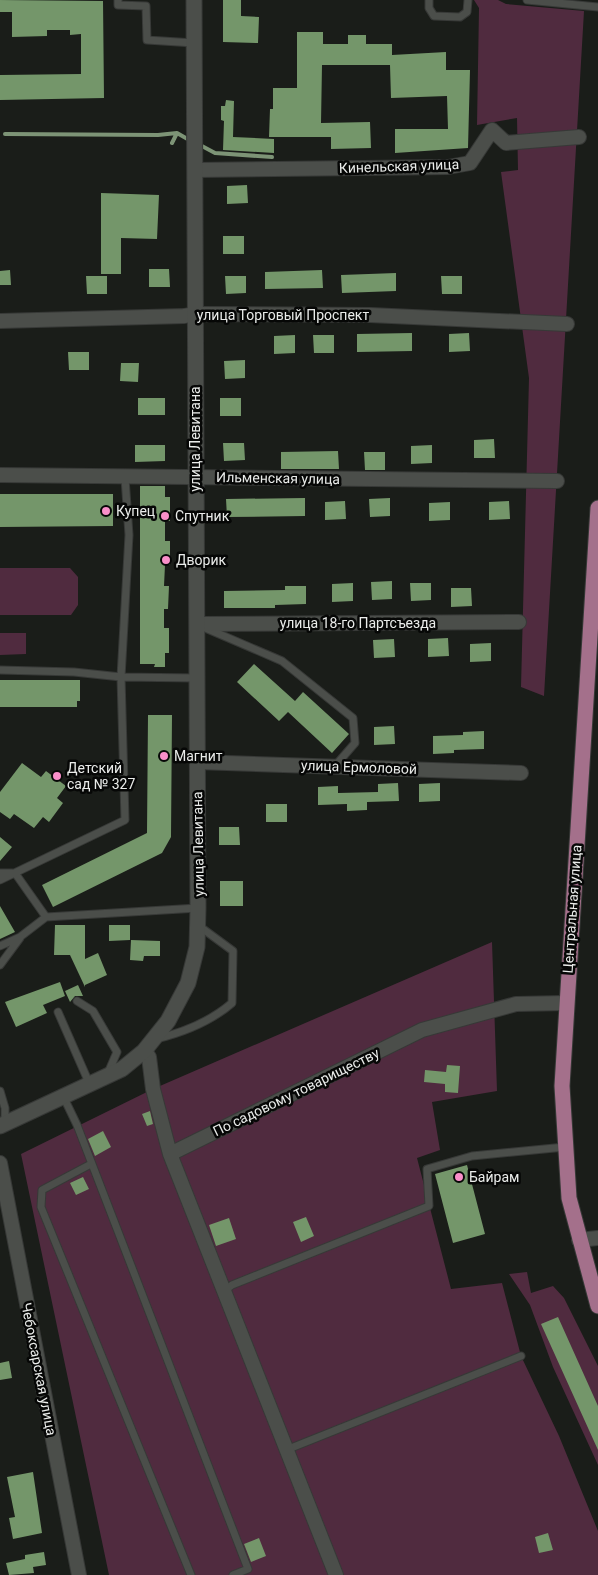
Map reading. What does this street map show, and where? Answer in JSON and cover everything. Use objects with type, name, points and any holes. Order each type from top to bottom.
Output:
[{"type":"main road","name":"Центральная улица","points":[[598,508],[562,1086],[569,1198],[598,1306]]},
{"type":"street","name":"улица Левитана","points":[[2,1126],[122,1069],[149,1045],[180,1003],[188,983],[196,947],[198,908],[194,0]]},
{"type":"street","name":"Кинельская улица","points":[[196,170],[448,167],[470,163],[492,130],[506,143],[579,137]]},
{"type":"street","name":"улица Торговый Проспект","points":[[0,321],[184,316],[195,314],[370,315],[566,324]]},
{"type":"street","name":"Ильменская улица","points":[[0,475],[125,478],[557,481]]},
{"type":"street","name":"улица 18-го Партсъезда","points":[[196,624],[519,622]]},
{"type":"street","name":"улица Ермоловой","points":[[197,762],[521,773]]},
{"type":"street","name":"По садовому товариществу","points":[[170,1154],[422,1030],[516,1004],[566,1004]]},
{"type":"street","points":[[149,1045],[153,1089],[170,1154],[336,1575]]},
{"type":"street","name":"Чебоксарская улица","points":[[0,1163],[79,1575]]},
{"type":"street","points":[[579,1240],[598,1238]]},
{"type":"lane","points":[[118,0],[118,5],[146,6],[147,40],[194,43]]},
{"type":"lane","points":[[429,0],[429,8],[434,16],[460,17],[467,12],[468,0]]},
{"type":"lane","points":[[527,0],[598,8]]},
{"type":"lane","points":[[0,880],[125,820],[120,677],[129,535],[125,478]]},
{"type":"lane","points":[[196,624],[282,661],[353,718],[355,744],[335,766]]},
{"type":"lane","points":[[0,670],[74,672],[120,677],[197,678]]},
{"type":"lane","points":[[0,873],[15,873]]},
{"type":"lane","points":[[15,873],[46,918]]},
{"type":"lane","points":[[0,946],[20,937],[46,918],[198,908]]},
{"type":"lane","points":[[149,1045],[215,1018],[232,1003],[233,951],[198,925]]},
{"type":"lane","points":[[0,965],[20,937]]},
{"type":"lane","points":[[77,1001],[93,1011],[117,1052],[106,1077]]},
{"type":"lane","points":[[58,1012],[90,1085]]},
{"type":"lane","points":[[0,1090],[5,1108],[2,1126]]},
{"type":"lane","points":[[64,1098],[77,1125],[248,1569],[233,1575]]},
{"type":"lane","points":[[223,1292],[232,1285],[429,1206],[427,1169],[472,1156],[565,1146]]},
{"type":"lane","points":[[91,1164],[42,1190],[41,1207],[192,1575]]},
{"type":"lane","points":[[286,1450],[521,1356]]},
{"type":"shaded area","points":[[474,0],[498,0],[506,4],[584,11],[544,696],[521,687],[529,378],[501,172],[518,170],[517,118],[477,125],[479,8]]},
{"type":"shaded area","points":[[0,568],[70,568],[78,577],[78,605],[71,615],[0,615]]},
{"type":"shaded area","points":[[0,633],[26,633],[26,654],[0,655]]},
{"type":"shaded area","points":[[492,942],[497,1091],[432,1102],[440,1150],[417,1158],[451,1289],[502,1283],[521,1356],[559,1436],[598,1531],[598,1575],[109,1575],[21,1154],[153,1089]]},
{"type":"shaded area","points":[[527,1272],[531,1293],[553,1286],[564,1298],[598,1366],[598,1465],[553,1367],[530,1305],[509,1274]]},
{"type":"building","points":[[0,0],[103,1],[104,98],[0,100],[0,75],[81,74],[81,34],[70,35],[70,30],[47,30],[47,36],[12,37],[12,12],[0,12]]},
{"type":"building","points":[[223,0],[241,0],[241,16],[259,17],[258,43],[223,42]]},
{"type":"building","points":[[297,32],[323,32],[323,44],[348,44],[348,35],[366,35],[366,44],[392,44],[392,55],[446,52],[446,70],[470,70],[468,148],[395,153],[395,129],[448,129],[447,96],[391,98],[390,65],[322,65],[321,123],[370,122],[371,148],[331,149],[331,137],[269,137],[270,109],[273,109],[273,88],[297,88]]},
{"type":"building","points":[[226,100],[234,101],[233,137],[274,139],[274,153],[223,150],[224,121],[221,120],[221,106],[225,106]]},
{"type":"building","points":[[247,185],[248,203],[227,204],[227,186]]},
{"type":"building","points":[[101,193],[159,195],[157,239],[121,238],[121,274],[101,274]]},
{"type":"building","points":[[223,236],[244,236],[244,254],[223,254]]},
{"type":"building","points":[[149,269],[169,269],[170,287],[149,287]]},
{"type":"building","points":[[10,270],[11,285],[0,285],[0,271]]},
{"type":"building","points":[[322,270],[323,288],[265,289],[265,272]]},
{"type":"building","points":[[396,273],[396,291],[342,293],[341,275]]},
{"type":"building","points":[[86,276],[107,276],[107,294],[87,294]]},
{"type":"building","points":[[225,276],[246,276],[246,293],[226,294]]},
{"type":"building","points":[[441,276],[462,276],[462,294],[442,294]]},
{"type":"building","points":[[412,333],[412,351],[357,352],[357,334]]},
{"type":"building","points":[[469,333],[470,351],[449,352],[449,334]]},
{"type":"building","points":[[295,335],[295,353],[274,354],[274,336]]},
{"type":"building","points":[[313,335],[334,335],[334,353],[314,353]]},
{"type":"building","points":[[68,352],[89,352],[89,370],[69,370]]},
{"type":"building","points":[[245,360],[245,378],[225,379],[224,361]]},
{"type":"building","points":[[121,363],[139,363],[138,382],[120,381]]},
{"type":"building","points":[[138,398],[165,398],[165,415],[138,415]]},
{"type":"building","points":[[220,398],[241,398],[241,416],[220,416]]},
{"type":"building","points":[[494,439],[495,458],[474,458],[474,440]]},
{"type":"building","points":[[223,443],[244,443],[245,460],[224,461]]},
{"type":"building","points":[[135,445],[165,445],[165,461],[135,462]]},
{"type":"building","points":[[432,445],[432,463],[411,464],[411,446]]},
{"type":"building","points":[[338,451],[339,469],[281,469],[281,452]]},
{"type":"building","points":[[364,452],[385,452],[385,470],[365,470]]},
{"type":"building","points":[[140,486],[165,486],[165,497],[170,497],[170,521],[165,521],[165,541],[170,541],[170,565],[165,565],[164,586],[169,586],[168,609],[164,609],[164,628],[169,628],[169,653],[165,653],[165,667],[154,667],[155,664],[140,664]]},
{"type":"building","points":[[0,494],[113,494],[113,526],[0,527]]},
{"type":"building","points":[[305,498],[305,516],[227,517],[226,499]]},
{"type":"building","points":[[390,498],[390,516],[370,517],[369,499]]},
{"type":"building","points":[[345,501],[346,519],[325,520],[325,502]]},
{"type":"building","points":[[509,501],[510,519],[489,520],[489,502]]},
{"type":"building","points":[[450,502],[450,520],[429,521],[429,503]]},
{"type":"building","points":[[392,581],[392,599],[372,600],[371,582]]},
{"type":"building","points":[[353,583],[353,601],[332,602],[332,584]]},
{"type":"building","points":[[410,583],[431,583],[431,600],[411,601]]},
{"type":"building","points":[[285,586],[306,586],[306,604],[275,605],[275,608],[224,608],[224,591],[285,590]]},
{"type":"building","points":[[451,588],[471,588],[472,606],[451,607]]},
{"type":"building","points":[[448,638],[449,656],[428,657],[428,639]]},
{"type":"building","points":[[394,639],[395,657],[374,658],[373,640]]},
{"type":"building","points":[[491,643],[491,661],[470,662],[470,644]]},
{"type":"building","points":[[254,664],[295,701],[303,692],[349,734],[332,753],[288,712],[279,721],[237,682]]},
{"type":"building","points":[[0,680],[80,680],[80,701],[77,701],[77,707],[0,707]]},
{"type":"building","points":[[148,715],[172,715],[171,837],[162,853],[53,907],[42,885],[147,833]]},
{"type":"building","points":[[394,726],[395,744],[374,745],[374,727]]},
{"type":"building","points":[[484,731],[484,749],[454,750],[454,753],[433,754],[433,736],[463,735],[463,732]]},
{"type":"building","points":[[22,763],[41,777],[46,771],[66,786],[57,798],[63,803],[49,822],[43,817],[34,828],[14,814],[10,819],[0,812],[0,792]]},
{"type":"building","points":[[398,783],[399,801],[367,802],[367,810],[347,811],[347,804],[318,805],[318,787],[338,786],[338,793],[378,792],[378,784]]},
{"type":"building","points":[[440,783],[440,801],[419,802],[419,784]]},
{"type":"building","points":[[266,804],[287,804],[287,822],[266,822]]},
{"type":"building","points":[[219,827],[239,827],[240,845],[219,845]]},
{"type":"building","points":[[0,837],[12,847],[0,861]]},
{"type":"building","points":[[220,881],[243,881],[243,906],[220,906]]},
{"type":"building","points":[[0,906],[15,932],[0,939]]},
{"type":"building","points":[[55,925],[85,925],[85,959],[98,953],[107,975],[85,985],[85,987],[70,955],[54,955]]},
{"type":"building","points":[[109,925],[130,925],[130,940],[109,941]]},
{"type":"building","points":[[131,940],[160,941],[160,956],[144,956],[143,961],[130,960]]},
{"type":"building","points":[[60,982],[65,996],[43,1005],[47,1013],[16,1027],[5,1002]]},
{"type":"building","points":[[78,985],[83,996],[75,996],[70,1002],[65,991]]},
{"type":"building","points":[[447,1065],[460,1066],[458,1093],[445,1092],[445,1084],[424,1082],[425,1070],[446,1072]]},
{"type":"building","points":[[150,1111],[153,1124],[147,1126],[142,1114]]},
{"type":"building","points":[[103,1131],[111,1147],[95,1156],[88,1139]]},
{"type":"building","points":[[467,1165],[485,1234],[453,1243],[435,1174]]},
{"type":"building","points":[[83,1177],[89,1189],[76,1195],[70,1183]]},
{"type":"building","points":[[306,1217],[314,1236],[301,1242],[293,1222]]},
{"type":"building","points":[[229,1218],[236,1239],[216,1246],[209,1225]]},
{"type":"building","points":[[558,1317],[598,1406],[598,1450],[541,1324]]},
{"type":"building","points":[[9,1361],[12,1378],[0,1380],[0,1363]]},
{"type":"building","points":[[33,1472],[42,1533],[13,1539],[9,1518],[15,1517],[7,1477]]},
{"type":"building","points":[[548,1533],[553,1550],[539,1553],[535,1537]]},
{"type":"building","points":[[259,1538],[266,1556],[251,1562],[244,1544]]},
{"type":"building","points":[[44,1552],[46,1565],[33,1567],[34,1573],[9,1575],[6,1563],[25,1559],[25,1555]]},
{"type":"waterway","points":[[5,134],[158,135],[177,133],[191,141]]},
{"type":"waterway","points":[[172,143],[177,133]]},
{"type":"waterway","points":[[200,145],[215,153],[272,157]]},
{"type":"place","name":"Купец","points":[[106,511]]},
{"type":"place","name":"Спутник","points":[[165,516]]},
{"type":"place","name":"Дворик","points":[[166,560]]},
{"type":"place","name":"Магнит","points":[[164,756]]},
{"type":"place","name":"Детский сад № 327","points":[[57,776]]},
{"type":"place","name":"Байрам","points":[[459,1177]]}]
